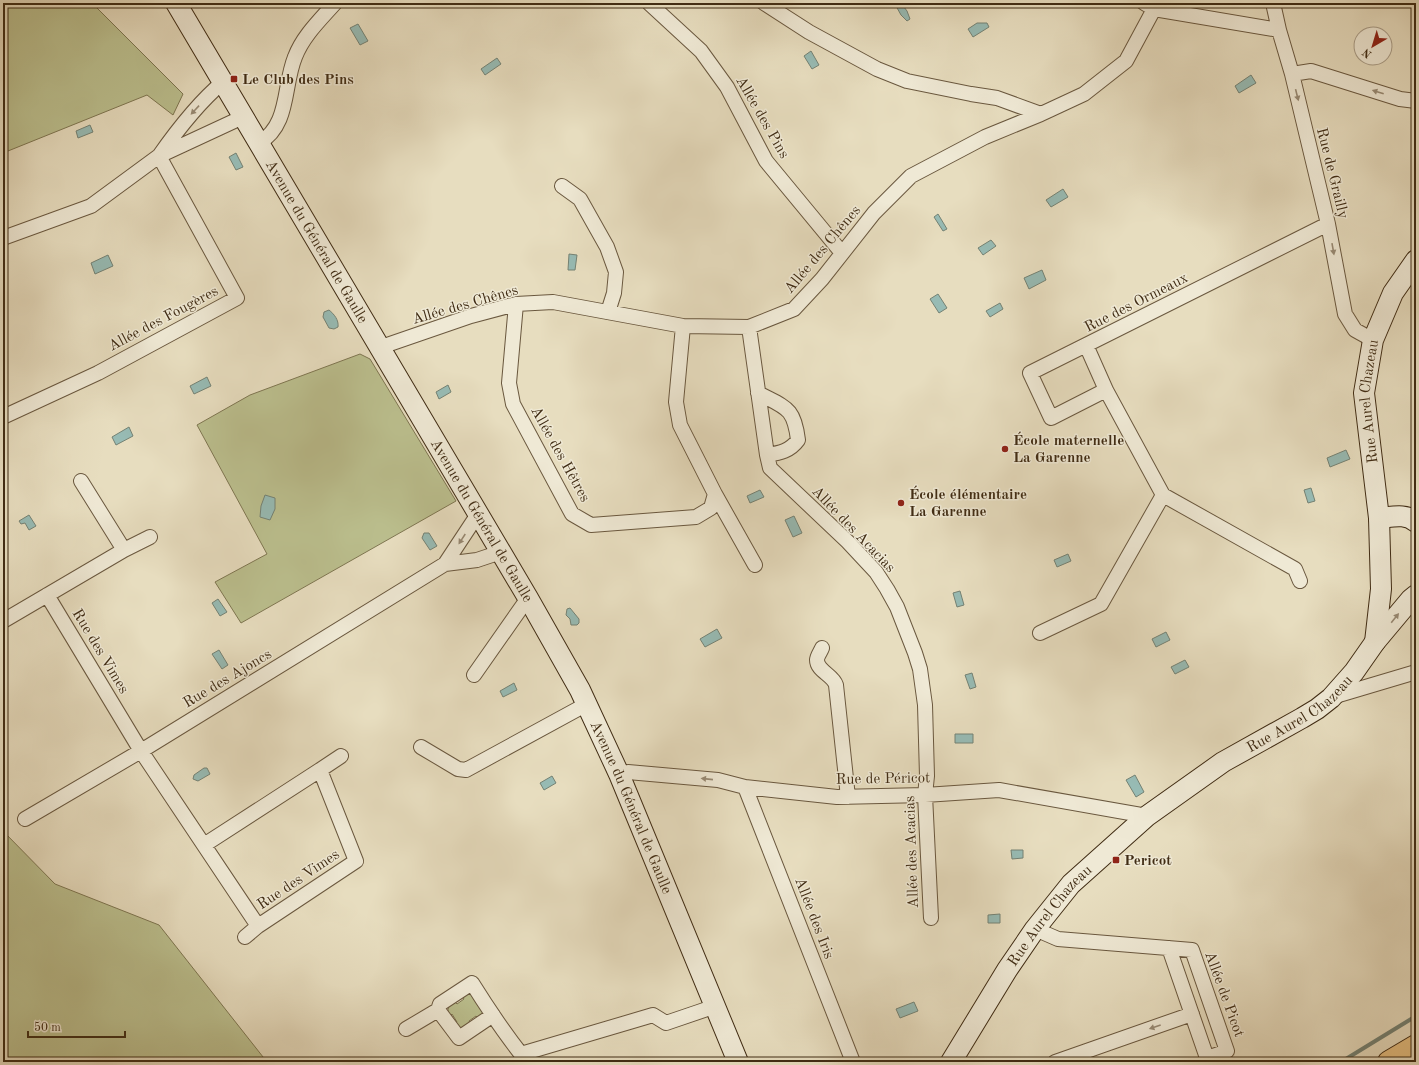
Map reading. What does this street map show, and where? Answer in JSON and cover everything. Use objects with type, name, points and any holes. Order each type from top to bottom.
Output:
[{"type":"main road","name":"Avenue du Général de Gaulle","points":[[176,3],[381,347],[528,598],[587,704],[619,774],[738,1062]]},
{"type":"main road","name":"Rue Aurel Chazeau","points":[[951,1062],[1007,970],[1035,929],[1071,884],[1147,816],[1223,762],[1302,718],[1331,698],[1354,672],[1375,642],[1381,589],[1379,518],[1364,393],[1373,340],[1393,293],[1416,260]]},
{"type":"main road","points":[[1379,518],[1404,516],[1416,522]]},
{"type":"main road","points":[[1375,642],[1416,595]]},
{"type":"main road","points":[[1389,1062],[1416,1046]]},
{"type":"street","points":[[259,143],[273,132],[281,117],[294,58],[304,38],[335,3]]},
{"type":"street","name":"Allée des Pins","points":[[649,3],[701,51],[727,87],[766,161],[842,253]]},
{"type":"street","points":[[764,3],[809,32],[877,69],[907,81],[997,98],[1041,114]]},
{"type":"street","name":"Rue de Grailly","points":[[1274,3],[1279,30],[1292,74],[1328,224],[1345,314],[1355,330],[1373,340]]},
{"type":"street","points":[[1149,6],[1279,30]]},
{"type":"street","name":"Allée des Chênes","points":[[381,347],[471,316],[516,304],[553,302],[684,326],[749,327],[794,309],[822,279],[874,213],[911,176],[985,137],[1041,114],[1084,94],[1126,61],[1149,6]]},
{"type":"street","points":[[1292,74],[1311,70],[1400,99],[1416,102]]},
{"type":"street","points":[[159,156],[181,125],[212,91],[223,82]]},
{"type":"street","points":[[3,238],[91,206],[159,156],[243,117]]},
{"type":"street","name":"Allée des Fougères","points":[[3,418],[98,373],[237,298],[159,156]]},
{"type":"street","points":[[562,186],[580,198],[607,247],[616,272],[614,293],[608,312]]},
{"type":"street","name":"Rue des Ormeaux","points":[[1163,496],[1106,390],[1086,345],[1328,224]]},
{"type":"street","name":"Allée des Hêtres","points":[[516,304],[509,383],[513,404],[572,514],[591,525],[696,517],[711,508],[715,494]]},
{"type":"street","points":[[684,326],[676,402],[680,425],[715,494],[755,565]]},
{"type":"street","name":"Allée des Acacias","points":[[749,327],[770,468],[848,542],[876,572],[887,588],[897,607],[915,652],[920,669],[926,705],[927,776],[925,794],[931,918]]},
{"type":"street","points":[[1086,345],[1030,373],[1051,418],[1106,390]]},
{"type":"street","points":[[758,393],[787,409],[792,415],[797,429],[798,440],[794,446],[782,453],[767,455]]},
{"type":"street","points":[[81,481],[124,550]]},
{"type":"street","points":[[1040,633],[1101,604],[1163,496],[1295,569],[1300,581]]},
{"type":"street","name":"Rue des Ajoncs","points":[[445,564],[478,514]]},
{"type":"street","points":[[3,620],[124,550],[150,537]]},
{"type":"street","name":"Rue des Ajoncs","points":[[25,819],[141,751],[445,564],[477,560],[501,552]]},
{"type":"street","name":"Rue des Vimes","points":[[47,595],[141,751],[258,926],[356,861],[320,770]]},
{"type":"street","points":[[474,675],[528,598]]},
{"type":"street","points":[[822,648],[817,660],[818,664],[820,668],[832,677],[836,685],[848,797]]},
{"type":"street","points":[[1331,698],[1416,672]]},
{"type":"street","points":[[421,747],[458,769],[466,770],[587,704]]},
{"type":"street","points":[[204,846],[341,756]]},
{"type":"street","name":"Rue de Péricot","points":[[619,774],[628,772],[718,780],[745,787],[837,797],[999,790],[1147,816]]},
{"type":"street","name":"Allée des Iris","points":[[745,787],[853,1062]]},
{"type":"street","points":[[245,937],[258,926]]},
{"type":"street","name":"Allée de Picot","points":[[1035,929],[1058,939],[1169,948],[1192,950],[1227,1051],[1207,1058],[1169,948]]},
{"type":"street","points":[[406,1029],[438,1010],[440,1004],[472,982],[492,1015],[521,1054],[653,1015],[666,1022],[716,1006]]},
{"type":"street","points":[[438,1010],[459,1038],[492,1015]]},
{"type":"street","points":[[1055,1062],[1192,1014]]},
{"type":"green space","points":[[3,3],[92,3],[183,94],[173,115],[147,95],[3,153]]},
{"type":"green space","points":[[360,354],[370,359],[456,501],[241,623],[215,582],[267,554],[197,425],[250,395]]},
{"type":"green space","points":[[3,831],[55,884],[159,925],[267,1062],[3,1062]]},
{"type":"green space","points":[[467,992],[471,993],[485,1012],[479,1019],[476,1016],[469,1021],[471,1025],[462,1028],[454,1025],[457,1022],[452,1014],[449,1017],[448,1009],[450,1004],[454,1001],[457,1004],[464,999],[462,996]]},
{"type":"water","points":[[897,3],[901,3],[907,11],[910,19],[907,21],[901,15],[896,6]]},
{"type":"water","points":[[977,23],[987,23],[989,27],[973,37],[968,29]]},
{"type":"water","points":[[358,24],[368,41],[360,45],[350,28]]},
{"type":"water","points":[[811,51],[819,65],[812,69],[804,56]]},
{"type":"water","points":[[497,58],[501,64],[485,75],[481,69]]},
{"type":"water","points":[[1251,75],[1256,83],[1239,93],[1235,86]]},
{"type":"water","points":[[90,125],[93,132],[78,138],[76,131]]},
{"type":"water","points":[[236,153],[243,167],[236,170],[229,157]]},
{"type":"water","points":[[1063,189],[1068,197],[1051,207],[1046,200]]},
{"type":"water","points":[[938,214],[947,229],[943,231],[934,217]]},
{"type":"water","points":[[991,240],[996,246],[983,255],[978,248]]},
{"type":"water","points":[[569,254],[577,255],[575,270],[568,270]]},
{"type":"water","points":[[108,255],[113,266],[95,274],[91,263]]},
{"type":"water","points":[[1042,270],[1046,280],[1029,289],[1024,278]]},
{"type":"water","points":[[938,294],[947,308],[939,313],[930,299]]},
{"type":"water","points":[[1000,303],[1003,309],[990,317],[986,311]]},
{"type":"water","points":[[329,310],[338,322],[338,327],[334,329],[329,328],[323,317],[324,312]]},
{"type":"water","points":[[207,377],[211,386],[194,394],[190,386]]},
{"type":"water","points":[[448,385],[451,392],[439,399],[436,392]]},
{"type":"water","points":[[129,427],[133,436],[116,445],[112,437]]},
{"type":"water","points":[[1346,450],[1350,459],[1330,467],[1327,458]]},
{"type":"water","points":[[1311,488],[1315,501],[1308,503],[1304,490]]},
{"type":"water","points":[[760,490],[764,497],[750,503],[747,496]]},
{"type":"water","points":[[265,495],[275,498],[275,509],[270,520],[260,517],[261,506]]},
{"type":"water","points":[[29,515],[36,526],[29,530],[25,523],[21,524],[19,521]]},
{"type":"water","points":[[794,516],[802,533],[793,537],[785,520]]},
{"type":"water","points":[[424,533],[429,533],[437,546],[430,550],[422,538]]},
{"type":"water","points":[[1068,554],[1071,561],[1057,567],[1054,560]]},
{"type":"water","points":[[960,591],[964,605],[957,607],[953,593]]},
{"type":"water","points":[[218,599],[227,612],[220,616],[212,603]]},
{"type":"water","points":[[570,608],[579,619],[579,623],[577,625],[571,625],[570,619],[566,615],[567,609]]},
{"type":"water","points":[[717,629],[722,638],[705,647],[700,639]]},
{"type":"water","points":[[1166,632],[1170,640],[1156,647],[1152,639]]},
{"type":"water","points":[[219,650],[228,665],[222,669],[212,654]]},
{"type":"water","points":[[1185,660],[1189,667],[1175,674],[1171,667]]},
{"type":"water","points":[[972,673],[976,687],[970,689],[965,675]]},
{"type":"water","points":[[514,683],[517,690],[503,697],[500,691]]},
{"type":"water","points":[[955,734],[973,734],[973,743],[955,743]]},
{"type":"water","points":[[204,768],[207,768],[210,774],[198,781],[193,779],[194,775]]},
{"type":"water","points":[[1135,775],[1144,792],[1136,797],[1126,780]]},
{"type":"water","points":[[552,776],[556,783],[544,790],[540,783]]},
{"type":"water","points":[[1011,850],[1023,850],[1023,858],[1012,859]]},
{"type":"water","points":[[1000,914],[1000,923],[988,923],[988,915]]},
{"type":"water","points":[[914,1002],[918,1011],[900,1018],[896,1009]]},
{"type":"waterway","points":[[1341,1062],[1416,1016]]},
{"type":"place","name":"Le Club des Pins","points":[[234,79]]},
{"type":"place","name":"École maternelle La Garenne","points":[[1005,449]]},
{"type":"place","name":"École élémentaire La Garenne","points":[[901,503]]},
{"type":"place","name":"Pericot","points":[[1116,860]]}]
